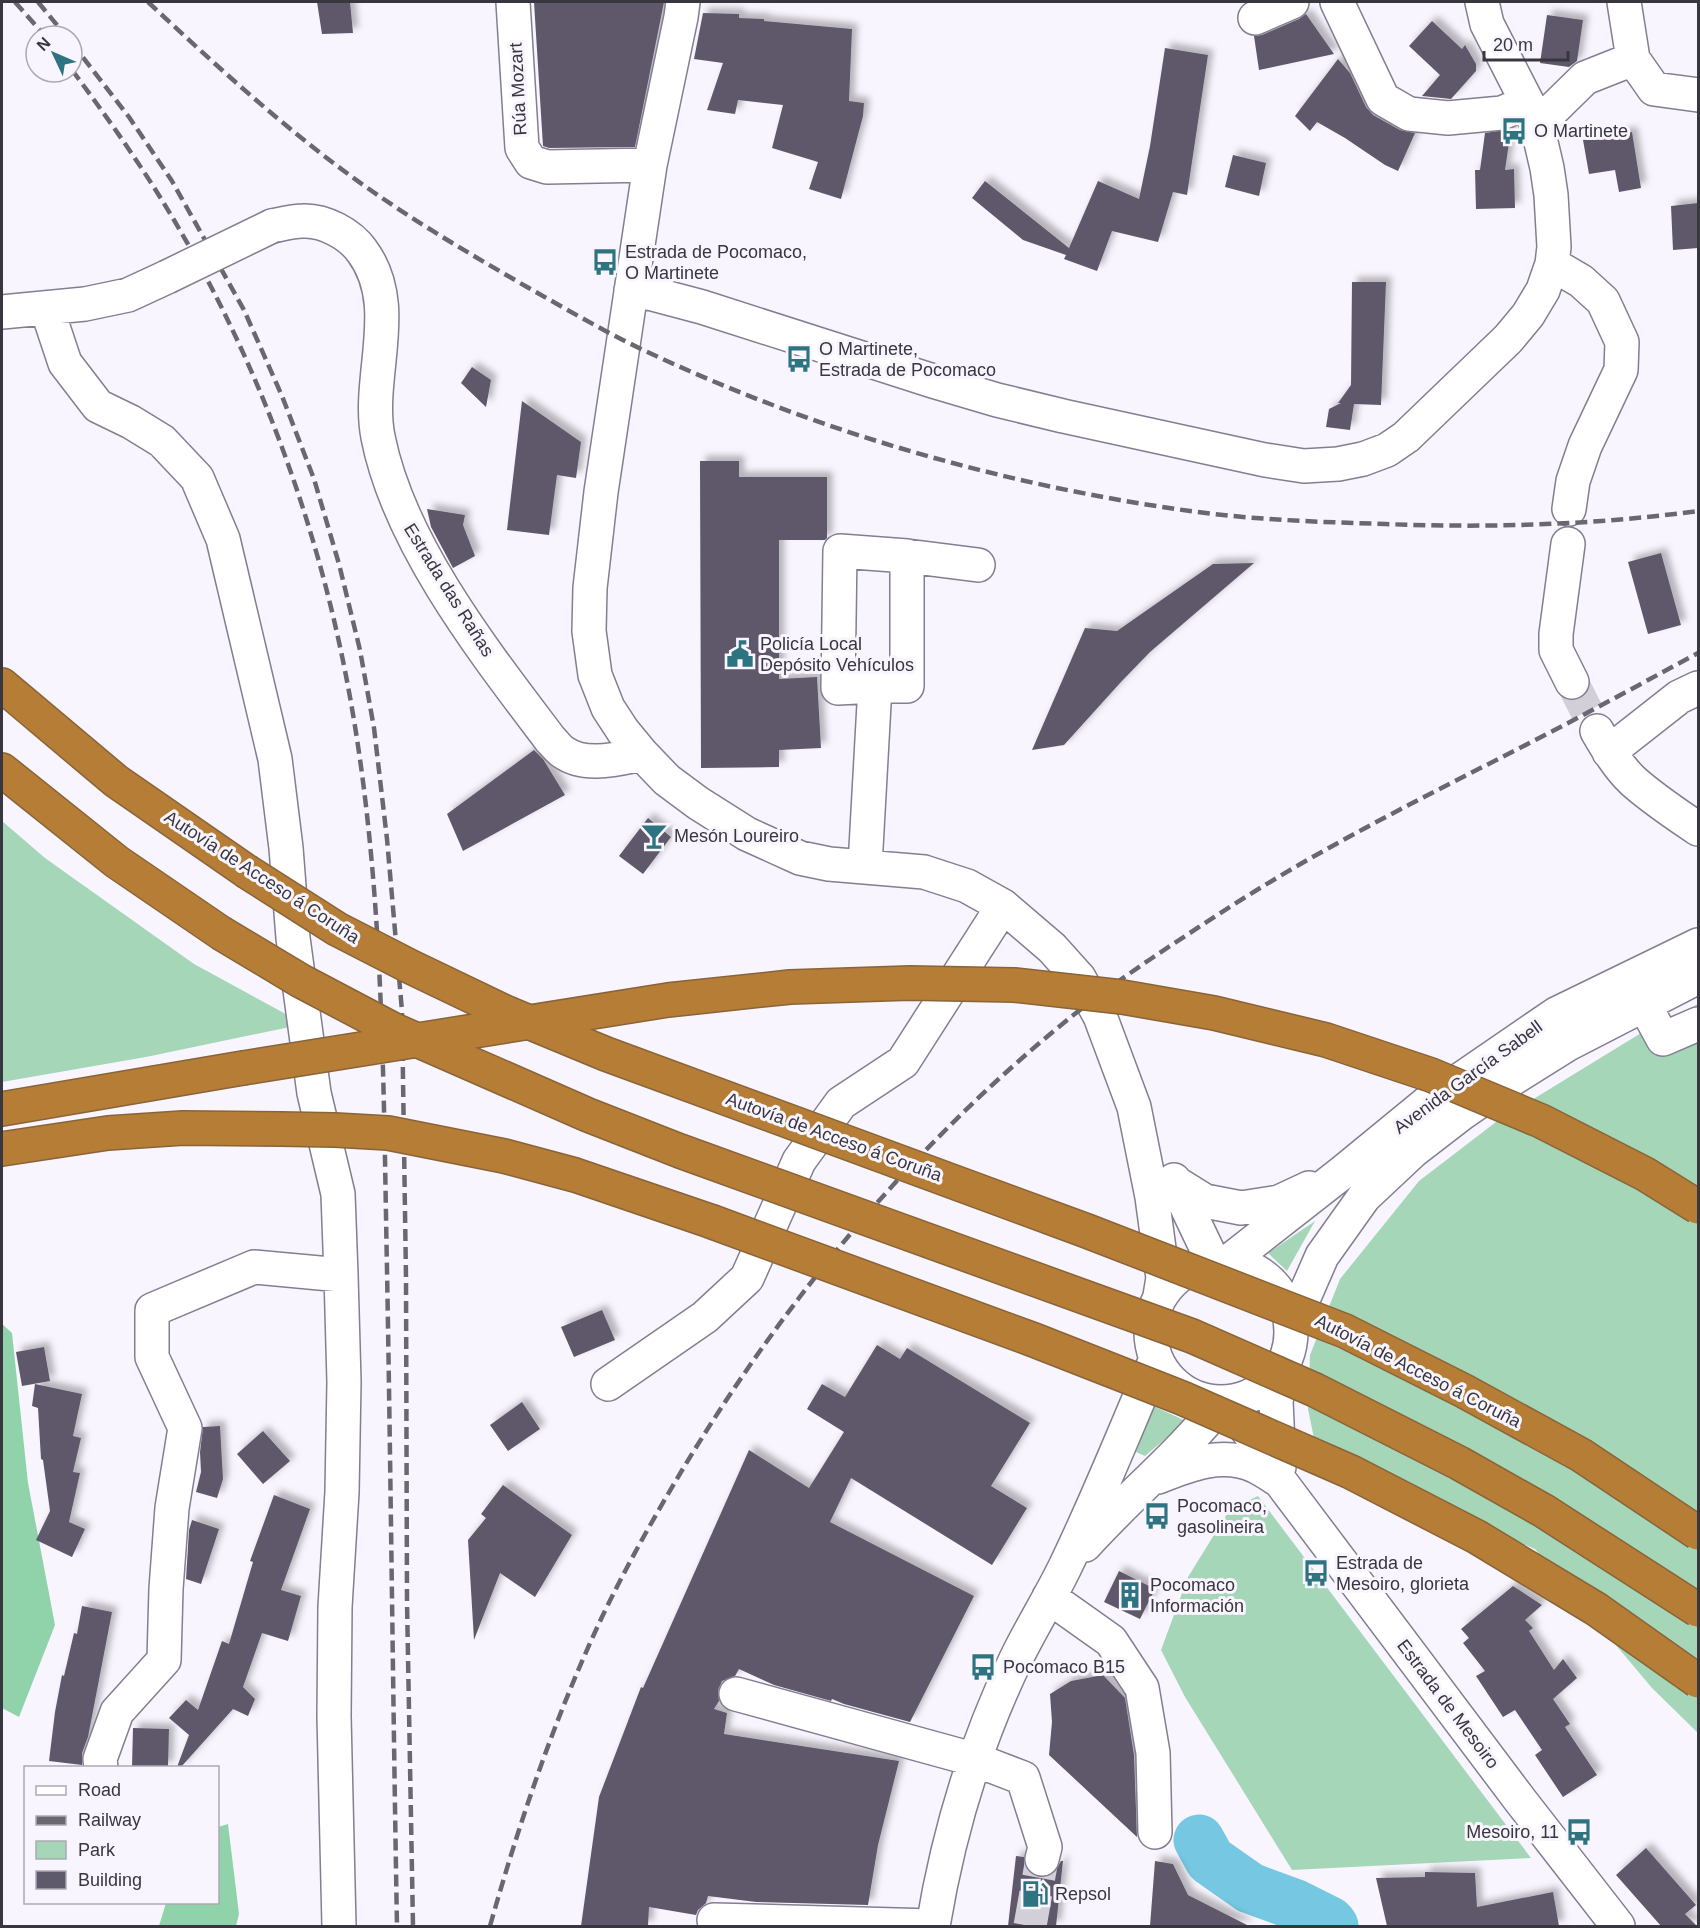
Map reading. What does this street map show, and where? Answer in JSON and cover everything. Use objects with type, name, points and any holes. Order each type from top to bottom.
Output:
[{"type":"highway","name":"Autovía de Acceso á Coruña","points":[[2,685],[116,781],[246,871],[337,929],[411,967],[507,1013],[606,1054],[1087,1231],[1345,1331],[1464,1391],[1581,1455],[1698,1533]]},
{"type":"highway","points":[[2,770],[117,862],[221,933],[301,981],[394,1030],[588,1115],[680,1151],[1192,1336],[1315,1390],[1459,1463],[1544,1511],[1698,1610]]},
{"type":"highway","points":[[2,1109],[690,997],[790,987],[910,983],[1014,986],[1122,997],[1191,1009],[1326,1040],[1431,1075],[1541,1121],[1645,1174],[1698,1207]]},
{"type":"highway","points":[[2,1149],[108,1132],[183,1128],[335,1130],[388,1133],[504,1156],[575,1175],[710,1221],[1045,1344],[1193,1402],[1372,1482],[1477,1537],[1596,1609],[1698,1681]]},
{"type":"street","name":"Rúa Mozart","points":[[513,2],[522,148],[531,162],[547,167],[650,165]]},
{"type":"street","points":[[683,2],[678,36],[650,165],[598,512],[590,588],[589,631],[595,675],[608,708],[623,731],[667,780],[747,834],[800,858],[829,864],[924,872],[967,886],[1003,906],[1052,948],[1079,978],[1100,1016],[1134,1107],[1220,1262]]},
{"type":"street","points":[[1255,18],[1292,2]]},
{"type":"street","points":[[1336,2],[1383,99],[1409,114],[1449,118],[1502,113],[1532,114],[1585,78],[1633,58]]},
{"type":"street","points":[[631,290],[702,307],[997,400],[1264,460],[1305,466],[1338,464],[1363,459],[1387,450],[1406,437],[1508,339],[1528,315],[1538,298],[1552,264],[1554,247],[1547,168],[1532,114],[1487,24],[1482,2]]},
{"type":"street","points":[[1624,2],[1633,58],[1654,89],[1698,95]]},
{"type":"street","name":"Estrada das Rañas","points":[[2,312],[85,304],[128,295],[272,226],[305,220],[324,224],[344,234],[362,249],[373,269],[380,291],[382,331],[375,412],[378,436],[396,498],[430,565],[475,636],[562,752],[579,760],[617,759],[642,754]]},
{"type":"street","points":[[1552,264],[1581,281],[1603,301],[1623,342],[1621,370],[1582,455],[1573,481],[1569,509]]},
{"type":"street","points":[[47,309],[65,363],[98,406],[162,441],[197,478],[223,539],[275,759],[286,848],[293,938],[314,1093],[338,1194],[344,1404],[342,1492],[335,1607],[334,1716],[339,1926]]},
{"type":"street","points":[[1568,544],[1556,650],[1572,682]]},
{"type":"street","points":[[907,556],[907,686],[838,688],[840,550],[907,556],[978,566]]},
{"type":"street","points":[[865,866],[875,686]]},
{"type":"street","points":[[1698,688],[1603,741],[1632,780],[1668,809],[1698,829]]},
{"type":"street","points":[[608,1384],[705,1317],[747,1278],[799,1161],[841,1103],[903,1062],[1003,906]]},
{"type":"street","name":"Avenida García Sabell","points":[[1220,1262],[1343,1172],[1432,1099],[1556,1014],[1698,945]]},
{"type":"street","name":"Avenida García Sabell","points":[[1291,1327],[1322,1256],[1364,1197],[1413,1151],[1461,1114],[1568,1044],[1698,977]]},
{"type":"street","points":[[1645,1006],[1663,1039],[1698,1024]]},
{"type":"street","points":[[1134,1107],[1152,1197],[1163,1278],[1160,1296],[1152,1316],[1151,1338],[1156,1359],[1167,1377],[1182,1390],[1201,1399],[1224,1402],[1244,1398],[1261,1389],[1275,1376],[1285,1359]]},
{"type":"street","points":[[1176,1184],[1205,1201],[1241,1208],[1279,1202],[1343,1172]]},
{"type":"street","points":[[1160,1296],[1174,1280],[1192,1268],[1220,1262],[1247,1267],[1264,1276],[1278,1291],[1287,1308],[1291,1327],[1290,1344],[1276,1401],[1280,1481]]},
{"type":"street","points":[[101,1766],[100,1759],[117,1712],[164,1660],[172,1508],[184,1428],[152,1357],[152,1310],[254,1267],[341,1275]]},
{"type":"street","points":[[714,1920],[933,1926],[958,1817],[982,1740],[1016,1659],[1065,1567],[1156,1359]]},
{"type":"street","points":[[1065,1567],[1111,1516],[1198,1432],[1224,1402]]},
{"type":"street","name":"Estrada de Mesoiro","points":[[1224,1402],[1251,1435],[1280,1481],[1617,1926]]},
{"type":"street","points":[[1147,1481],[1190,1464],[1211,1460],[1240,1461],[1255,1466],[1280,1481]]},
{"type":"street","points":[[1050,1597],[1111,1641],[1142,1688],[1153,1753],[1155,1832]]},
{"type":"street","points":[[736,1694],[976,1760],[1023,1778],[1045,1847],[1042,1859]]},
{"type":"green space","points":[[2,821],[45,858],[194,964],[304,1024],[146,1057],[2,1082]]},
{"type":"green space","points":[[1698,1004],[1698,1733],[1652,1688],[1535,1549],[1317,1453],[1308,1409],[1310,1355],[1340,1279],[1419,1181],[1496,1122],[1646,1030]]},
{"type":"green space","points":[[1315,1221],[1287,1271],[1268,1253]]},
{"type":"green space","points":[[2,1324],[12,1333],[28,1483],[55,1625],[19,1717],[2,1708]]},
{"type":"green space","points":[[1153,1406],[1186,1421],[1145,1456],[1136,1452]]},
{"type":"green space","points":[[1258,1496],[1531,1858],[1292,1870],[1185,1697],[1161,1650],[1188,1577],[1230,1509]]},
{"type":"green space","points":[[228,1824],[239,1914],[236,1926],[159,1926],[166,1904],[219,1904],[219,1827]]},
{"type":"building","points":[[317,2],[350,2],[353,33],[322,34]]},
{"type":"building","points":[[534,2],[664,2],[635,147],[549,148],[543,146]]},
{"type":"building","points":[[703,13],[739,14],[739,18],[852,29],[849,101],[864,103],[863,116],[841,199],[809,189],[818,162],[772,148],[783,105],[738,100],[735,114],[707,110],[723,63],[694,59]]},
{"type":"building","points":[[1306,14],[1334,54],[1259,70],[1254,36],[1262,35]]},
{"type":"building","points":[[1547,15],[1583,20],[1577,61],[1569,67],[1540,63]]},
{"type":"building","points":[[1432,21],[1462,49],[1465,45],[1476,64],[1476,71],[1451,99],[1422,96],[1440,75],[1409,46]]},
{"type":"building","points":[[1165,48],[1208,55],[1187,195],[1173,192],[1158,242],[1112,231],[1097,271],[1064,259],[1066,255],[1023,240],[972,198],[985,181],[1069,248],[1098,181],[1139,199],[1150,146]]},
{"type":"building","points":[[1338,59],[1350,73],[1366,107],[1373,115],[1400,130],[1415,133],[1398,171],[1317,122],[1310,131],[1295,116]]},
{"type":"building","points":[[1511,129],[1505,170],[1514,169],[1515,208],[1476,209],[1475,170],[1480,170],[1485,133]]},
{"type":"building","points":[[1632,132],[1641,188],[1619,192],[1615,170],[1589,174],[1583,140]]},
{"type":"building","points":[[1233,155],[1266,163],[1259,196],[1225,187]]},
{"type":"building","points":[[1698,203],[1698,248],[1673,250],[1671,206]]},
{"type":"building","points":[[1352,282],[1386,282],[1381,405],[1354,404],[1350,430],[1326,427],[1329,409],[1341,403],[1338,403],[1351,385]]},
{"type":"building","points":[[472,367],[491,380],[486,407],[461,383]]},
{"type":"building","points":[[522,401],[581,442],[576,478],[557,475],[549,535],[507,530]]},
{"type":"building","name":"Policía Local Depósito Vehículos","points":[[700,461],[739,461],[739,477],[827,477],[827,538],[825,540],[779,540],[779,679],[817,677],[821,748],[779,750],[779,767],[701,768]]},
{"type":"building","points":[[427,509],[465,515],[463,525],[475,556],[453,568],[431,527]]},
{"type":"building","points":[[1661,553],[1681,625],[1648,634],[1628,562]]},
{"type":"building","points":[[1254,563],[1150,652],[1064,745],[1032,750],[1085,628],[1117,631],[1213,564]]},
{"type":"building","points":[[534,750],[543,759],[565,795],[463,851],[447,814]]},
{"type":"building","points":[[648,818],[671,837],[643,874],[619,856]]},
{"type":"building","points":[[602,1310],[615,1340],[574,1357],[561,1327]]},
{"type":"building","points":[[877,1345],[900,1359],[907,1348],[1030,1423],[991,1486],[1027,1508],[992,1565],[851,1478],[830,1522],[974,1596],[910,1722],[774,1685],[739,1669],[735,1676],[722,1681],[718,1690],[719,1701],[714,1709],[727,1713],[724,1734],[899,1761],[878,1845],[868,1905],[756,1902],[708,1896],[706,1903],[696,1915],[649,1907],[648,1926],[581,1926],[599,1797],[641,1687],[643,1688],[749,1450],[809,1488],[844,1432],[807,1409],[822,1384],[845,1397]]},
{"type":"building","points":[[44,1347],[50,1381],[22,1386],[16,1352]]},
{"type":"building","points":[[35,1384],[82,1394],[73,1436],[81,1438],[73,1472],[80,1473],[69,1522],[85,1529],[72,1557],[36,1540],[50,1511],[43,1460],[41,1459],[38,1408],[32,1406]]},
{"type":"building","points":[[522,1402],[540,1429],[508,1451],[490,1425]]},
{"type":"building","points":[[220,1426],[223,1479],[217,1498],[196,1492],[201,1472],[200,1452],[203,1427]]},
{"type":"building","points":[[263,1431],[290,1461],[263,1484],[237,1454]]},
{"type":"building","points":[[503,1485],[572,1535],[535,1597],[500,1573],[474,1640],[468,1540],[486,1518],[481,1514]]},
{"type":"building","points":[[274,1495],[310,1509],[281,1590],[301,1596],[288,1641],[262,1633],[243,1687],[255,1699],[248,1716],[233,1709],[182,1766],[177,1766],[189,1735],[169,1718],[186,1700],[198,1710],[222,1641],[229,1644],[253,1562],[250,1561]]},
{"type":"building","points":[[192,1520],[219,1529],[201,1584],[186,1579],[189,1530]]},
{"type":"building","name":"Pocomaco Información","points":[[1119,1571],[1155,1589],[1140,1619],[1104,1602]]},
{"type":"building","points":[[1513,1586],[1542,1605],[1525,1620],[1533,1628],[1529,1631],[1554,1670],[1563,1659],[1577,1678],[1553,1699],[1570,1724],[1565,1727],[1597,1775],[1563,1797],[1535,1755],[1542,1750],[1515,1710],[1503,1717],[1476,1676],[1485,1671],[1463,1643],[1469,1638],[1461,1629]]},
{"type":"building","points":[[82,1606],[112,1612],[88,1737],[82,1753],[82,1765],[49,1761],[62,1675],[64,1676],[74,1633],[77,1634]]},
{"type":"building","points":[[1103,1675],[1125,1698],[1134,1755],[1137,1837],[1049,1755],[1052,1722],[1050,1694],[1071,1681]]},
{"type":"building","points":[[133,1728],[169,1729],[168,1766],[132,1766]]},
{"type":"building","points":[[1646,1848],[1696,1905],[1685,1914],[1697,1926],[1661,1926],[1616,1875]]},
{"type":"building","name":"Repsol","points":[[1016,1856],[1024,1857],[1024,1865],[1029,1872],[1038,1877],[1048,1877],[1063,1861],[1056,1926],[1008,1926]]},
{"type":"building","points":[[1155,1861],[1173,1864],[1188,1895],[1249,1926],[1150,1926]]},
{"type":"building","points":[[1425,1872],[1475,1873],[1477,1907],[1553,1892],[1559,1926],[1387,1926],[1376,1878],[1425,1877]]},
{"type":"waterway","points":[[1199,1840],[1210,1860],[1250,1888],[1296,1905],[1330,1922],[1333,1926]]},
{"type":"tunnel","points":[[1572,682],[1597,731]]},
{"type":"tunnel","points":[[1030,1926],[1042,1859]]},
{"type":"railway","points":[[15,2],[34,24]]},
{"type":"railway","points":[[38,2],[56,24]]},
{"type":"railway","points":[[148,2],[232,79],[320,153],[435,233],[589,322],[638,347],[718,383],[849,432],[916,453],[1053,487],[1190,511],[1239,517],[1424,525],[1503,525],[1620,520],[1698,511]]},
{"type":"railway","points":[[84,59],[129,117],[172,181],[244,310],[282,396],[314,479],[339,564],[360,650],[374,728],[387,839],[402,1011],[407,1602],[413,1926]]},
{"type":"railway","points":[[82,84],[155,189],[189,246],[220,304],[248,365],[297,489],[333,616],[347,681],[359,754],[375,900],[382,1048],[397,1926]]},
{"type":"railway","points":[[490,1926],[526,1808],[554,1731],[602,1617],[640,1543],[681,1472],[763,1347],[807,1288],[903,1174],[1009,1069],[1084,1007],[1178,941],[1252,893],[1325,850],[1698,653]]},
{"type":"place","name":"O Martinete","points":[[1514,131]]},
{"type":"place","name":"Estrada de Pocomaco, O Martinete","points":[[605,262]]},
{"type":"place","name":"O Martinete, Estrada de Pocomaco","points":[[799,359]]},
{"type":"place","name":"Policía Local Depósito Vehículos","points":[[740,654]]},
{"type":"place","name":"Mesón Loureiro","points":[[654,836]]},
{"type":"place","name":"Pocomaco, gasolineira","points":[[1157,1516]]},
{"type":"place","name":"Estrada de Mesoiro, glorieta","points":[[1316,1573]]},
{"type":"place","name":"Pocomaco Información","points":[[1130,1595]]},
{"type":"place","name":"Pocomaco B15","points":[[983,1667]]},
{"type":"place","name":"Mesoiro, 11","points":[[1579,1832]]},
{"type":"place","name":"Repsol","points":[[1035,1894]]}]
